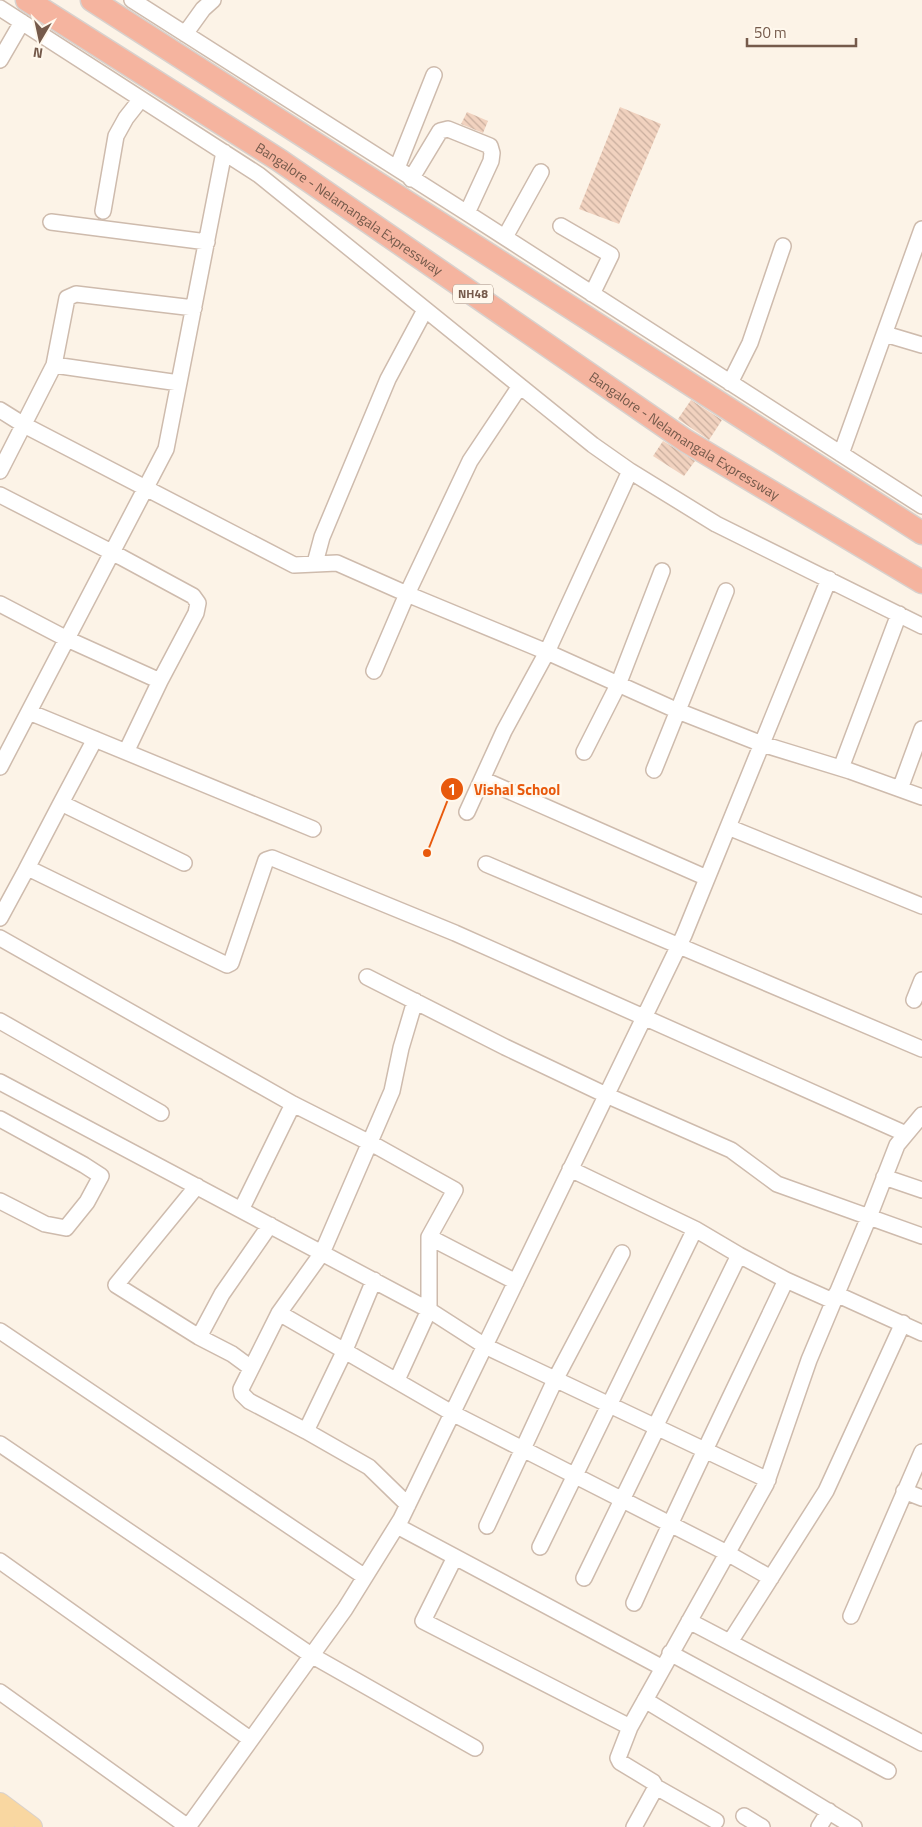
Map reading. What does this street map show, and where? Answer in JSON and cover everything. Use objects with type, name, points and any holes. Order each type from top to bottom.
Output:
[{"type":"highway","name":"Bangalore - Nelamangala Expressway","points":[[27,0],[279,160],[686,441],[922,582]]},
{"type":"highway","points":[[92,0],[922,533]]},
{"type":"main road","points":[[0,1803],[32,1827]]},
{"type":"main road","points":[[0,1824],[4,1827]]},
{"type":"street","points":[[132,0],[922,506]]},
{"type":"street","points":[[185,34],[203,9],[213,0]]},
{"type":"street","points":[[0,8],[259,175],[593,445],[630,471],[716,524],[922,626]]},
{"type":"street","points":[[0,60],[22,22]]},
{"type":"street","points":[[397,168],[434,75]]},
{"type":"street","points":[[103,211],[116,136],[126,118],[141,99]]},
{"type":"street","points":[[411,178],[440,131],[448,129],[490,146],[492,161],[467,213]]},
{"type":"street","points":[[0,767],[166,449],[224,152]]},
{"type":"street","points":[[505,238],[540,172]]},
{"type":"street","points":[[51,222],[207,242]]},
{"type":"street","points":[[561,226],[611,255],[592,294]]},
{"type":"street","points":[[842,454],[885,334],[915,269],[922,229]]},
{"type":"street","points":[[730,383],[750,343],[784,246]]},
{"type":"street","points":[[0,471],[54,365],[66,298],[76,294],[194,308]]},
{"type":"street","points":[[315,563],[322,537],[388,379],[425,310]]},
{"type":"street","points":[[885,334],[922,345]]},
{"type":"street","points":[[54,365],[179,384]]},
{"type":"street","points":[[374,671],[407,594],[470,461],[520,386]]},
{"type":"street","points":[[0,410],[294,564],[337,562],[407,594],[547,652],[678,711],[762,744],[841,768],[922,797]]},
{"type":"street","points":[[467,812],[504,731],[547,652],[630,471]]},
{"type":"street","points":[[0,495],[112,552],[193,596],[198,602],[196,613],[160,681],[126,752]]},
{"type":"street","points":[[584,752],[618,685],[662,571]]},
{"type":"street","points":[[0,1692],[188,1827],[345,1608],[397,1526],[408,1505],[678,947],[829,579]]},
{"type":"street","points":[[654,770],[726,591]]},
{"type":"street","points":[[0,604],[66,639],[160,681]]},
{"type":"street","points":[[841,768],[899,614]]},
{"type":"street","points":[[29,712],[313,830]]},
{"type":"street","points":[[900,789],[922,729]]},
{"type":"street","points":[[0,918],[95,739]]},
{"type":"street","points":[[482,779],[707,878]]},
{"type":"street","points":[[61,803],[184,863]]},
{"type":"street","points":[[728,827],[922,906]]},
{"type":"street","points":[[26,870],[30,869],[227,965],[230,963],[266,860],[272,858],[455,933],[906,1134]]},
{"type":"street","points":[[486,864],[922,1049]]},
{"type":"street","points":[[0,938],[293,1104],[370,1143],[455,1190],[429,1237],[430,1310],[397,1380]]},
{"type":"street","points":[[367,977],[505,1047],[606,1095],[731,1150],[777,1184],[922,1236]]},
{"type":"street","points":[[914,1000],[922,980]]},
{"type":"street","points":[[408,1505],[369,1467],[306,1431],[262,1409],[249,1401],[242,1394],[241,1389],[279,1313],[322,1253],[392,1091],[401,1048],[415,1001]]},
{"type":"street","points":[[0,1021],[162,1113]]},
{"type":"street","points":[[0,1082],[430,1310],[484,1346],[768,1480]]},
{"type":"street","points":[[241,1210],[293,1104]]},
{"type":"street","points":[[716,1821],[656,1787],[653,1782],[620,1762],[618,1758],[630,1727],[768,1480],[809,1360],[897,1145],[922,1115]]},
{"type":"street","points":[[0,1119],[84,1165],[100,1176],[87,1202],[66,1228],[44,1224],[0,1201]]},
{"type":"street","points":[[570,1170],[695,1229],[786,1280],[922,1333]]},
{"type":"street","points":[[884,1177],[922,1190]]},
{"type":"street","points":[[197,1186],[116,1285],[199,1337],[232,1354],[251,1368]]},
{"type":"street","points":[[199,1337],[222,1294],[270,1225]]},
{"type":"street","points":[[540,1547],[695,1229]]},
{"type":"street","points":[[429,1237],[516,1282]]},
{"type":"street","points":[[487,1526],[555,1380],[622,1253]]},
{"type":"street","points":[[584,1578],[739,1255]]},
{"type":"street","points":[[306,1431],[345,1350],[374,1280]]},
{"type":"street","points":[[634,1603],[786,1280]]},
{"type":"street","points":[[279,1313],[452,1412],[727,1553],[771,1578]]},
{"type":"street","points":[[730,1642],[826,1492],[903,1324]]},
{"type":"street","points":[[0,1331],[365,1577]]},
{"type":"street","points":[[0,1444],[311,1655],[475,1748]]},
{"type":"street","points":[[851,1616],[922,1452]]},
{"type":"street","points":[[904,1491],[922,1498]]},
{"type":"street","points":[[397,1526],[662,1668]]},
{"type":"street","points":[[455,1557],[422,1621],[630,1727]]},
{"type":"street","points":[[0,1561],[250,1739]]},
{"type":"street","points":[[689,1621],[922,1743]]},
{"type":"street","points":[[670,1653],[888,1771]]},
{"type":"street","points":[[645,1700],[854,1827]]},
{"type":"street","points":[[634,1827],[656,1787]]},
{"type":"street","points":[[819,1827],[829,1812]]},
{"type":"street","points":[[744,1816],[762,1827]]},
{"type":"building","points":[[620,107],[661,124],[619,224],[579,209]]},
{"type":"building","points":[[467,112],[488,121],[483,133],[461,124]]},
{"type":"building","points":[[691,400],[722,420],[709,440],[678,419]]},
{"type":"building","points":[[663,441],[695,461],[684,476],[653,456]]},
{"type":"place","name":"Vishal School","points":[[427,853]]}]
